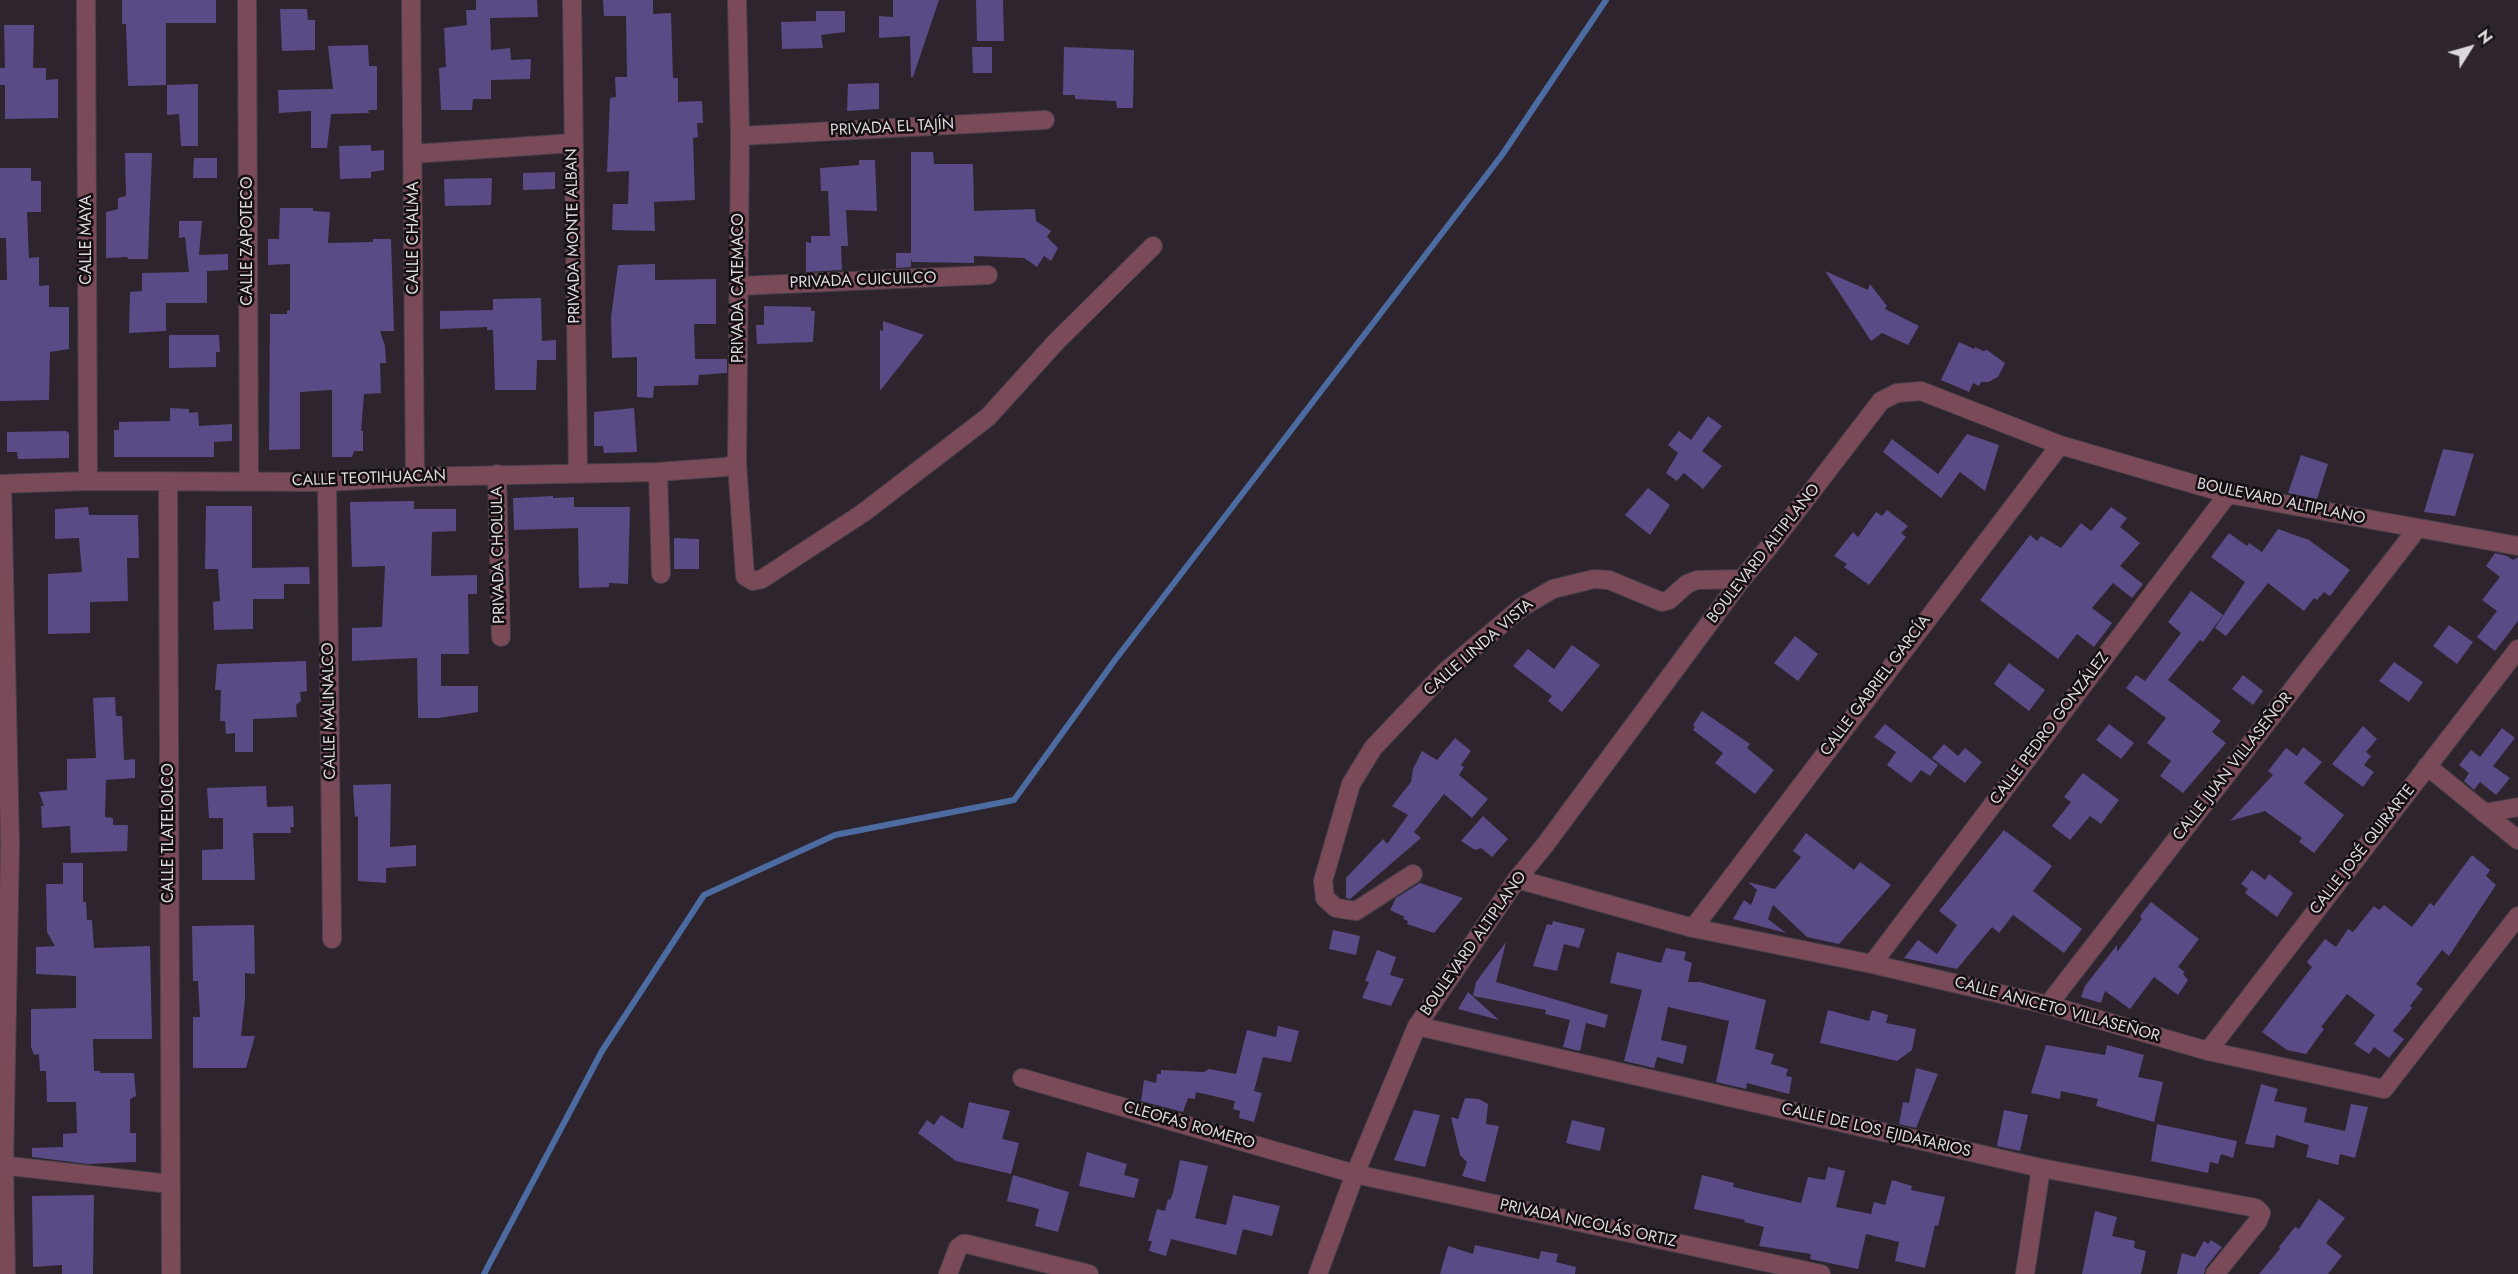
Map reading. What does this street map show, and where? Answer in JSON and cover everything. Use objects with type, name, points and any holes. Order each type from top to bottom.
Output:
[{"type":"street","name":"CALLE MAYA","points":[[86,0],[88,481]]},
{"type":"street","name":"CALLE ZAPOTECO","points":[[246,0],[249,482]]},
{"type":"street","name":"CALLE CHALMA","points":[[411,0],[415,477]]},
{"type":"street","name":"PRIVADA MONTE ALBAN","points":[[572,0],[578,473]]},
{"type":"street","name":"PRIVADA CATEMACO","points":[[737,0],[740,136],[737,464],[745,576],[753,581],[762,579],[863,513],[988,417],[1056,342],[1153,246]]},
{"type":"street","name":"PRIVADA EL TAJÍN","points":[[740,136],[1045,120]]},
{"type":"street","points":[[413,154],[573,143]]},
{"type":"street","name":"PRIVADA CUICUILCO","points":[[738,286],[988,275]]},
{"type":"street","name":"BOULEVARD ALTIPLANO","points":[[1318,1274],[1355,1174],[1417,1026],[1517,879],[1545,845],[1742,579],[1769,548],[1881,401],[1897,393],[1921,391],[2060,445],[2228,494],[2518,546]]},
{"type":"street","name":"CALLE GABRIEL GARCÍA","points":[[1693,928],[2060,445]]},
{"type":"street","name":"CALLE TEOTIHUACAN","points":[[1,484],[88,481],[327,482],[497,474],[658,472],[737,464]]},
{"type":"street","points":[[658,472],[661,574]]},
{"type":"street","name":"PRIVADA CHOLULA","points":[[497,474],[501,637]]},
{"type":"street","name":"CALLE TLATELOLCO","points":[[168,482],[171,1274]]},
{"type":"street","name":"CALLE MALINALCO","points":[[327,482],[332,939]]},
{"type":"street","points":[[1,484],[10,844],[2,1165],[6,1274]]},
{"type":"street","name":"CALLE PEDRO GONZÁLEZ","points":[[1872,964],[2228,494]]},
{"type":"street","name":"CALLE JUAN VILLASEÑOR","points":[[2048,1005],[2417,529]]},
{"type":"street","name":"CALLE LINDA VISTA","points":[[1413,874],[1356,911],[1336,908],[1325,898],[1323,881],[1351,784],[1373,748],[1446,672],[1522,607],[1553,589],[1594,579],[1609,580],[1662,602],[1669,600],[1687,584],[1697,580],[1742,579]]},
{"type":"street","name":"CALLE JOSÉ QUIRARTE","points":[[2208,1051],[2518,649]]},
{"type":"street","points":[[2427,766],[2518,840]]},
{"type":"street","points":[[2484,813],[2518,807]]},
{"type":"street","name":"CALLE ANICETO VILLASEÑOR","points":[[1517,879],[1693,928],[1872,964],[2048,1005],[2208,1051],[2384,1089],[2518,916]]},
{"type":"street","name":"CALLE DE LOS EJIDATARIOS","points":[[1417,1026],[2041,1168],[2256,1208],[2261,1213],[2258,1221],[2215,1274]]},
{"type":"street","name":"CLEOFAS ROMERO","points":[[1022,1078],[1355,1174]]},
{"type":"street","points":[[2,1165],[170,1184]]},
{"type":"street","points":[[2025,1274],[2041,1168]]},
{"type":"street","name":"PRIVADA NICOLÁS ORTIZ","points":[[1355,1174],[1821,1274]]},
{"type":"street","points":[[948,1274],[958,1248],[963,1244],[1089,1274]]},
{"type":"building","points":[[122,0],[216,0],[216,23],[166,23],[166,85],[128,86],[126,24],[122,24]]},
{"type":"building","points":[[476,0],[537,0],[538,17],[490,18],[491,50],[510,48],[511,60],[531,59],[530,79],[491,80],[491,99],[473,99],[472,110],[441,110],[439,68],[446,67],[444,28],[467,25],[466,10],[476,10]]},
{"type":"building","points":[[603,0],[653,0],[653,14],[671,13],[673,78],[678,78],[678,102],[702,101],[703,123],[697,123],[698,137],[693,138],[695,200],[654,202],[655,231],[612,230],[613,204],[628,204],[629,171],[607,172],[610,98],[616,97],[615,77],[627,77],[626,16],[604,16]]},
{"type":"building","points":[[893,0],[939,0],[913,77],[911,77],[910,36],[879,38],[879,16],[893,17]]},
{"type":"building","points":[[976,0],[1003,0],[1004,41],[977,41]]},
{"type":"building","points":[[280,9],[307,9],[308,20],[315,20],[315,50],[282,51]]},
{"type":"building","points":[[816,11],[845,11],[845,32],[821,35],[823,48],[782,49],[781,22],[816,21]]},
{"type":"building","points":[[4,25],[34,25],[33,68],[46,68],[46,80],[58,79],[58,118],[5,119],[5,85],[0,85],[0,68],[5,68]]},
{"type":"building","points":[[368,45],[369,66],[377,66],[377,110],[368,110],[369,113],[331,114],[327,148],[311,148],[311,111],[279,113],[278,90],[333,89],[328,46]]},
{"type":"building","points":[[972,47],[992,47],[992,73],[973,73]]},
{"type":"building","points":[[1064,47],[1134,50],[1133,108],[1117,108],[1116,101],[1075,99],[1075,95],[1063,95]]},
{"type":"building","points":[[879,83],[879,109],[847,111],[848,84]]},
{"type":"building","points":[[198,84],[198,146],[181,146],[179,114],[167,115],[167,85]]},
{"type":"building","points":[[371,145],[371,151],[384,150],[384,170],[371,172],[371,178],[340,179],[339,146]]},
{"type":"building","points":[[911,152],[933,152],[934,164],[973,164],[974,211],[1035,209],[1036,221],[1051,231],[1047,237],[1058,248],[1051,261],[1044,256],[1037,267],[1024,258],[974,256],[974,263],[912,262],[911,258],[911,267],[896,268],[896,253],[911,253]]},
{"type":"building","points":[[125,153],[152,153],[148,259],[106,258],[106,212],[118,209],[118,198],[126,196]]},
{"type":"building","points":[[194,158],[217,158],[217,178],[193,178]]},
{"type":"building","points":[[859,160],[875,160],[877,211],[846,210],[848,246],[841,246],[842,270],[806,272],[806,242],[811,243],[811,236],[830,236],[828,191],[821,191],[820,168],[859,165]]},
{"type":"building","points":[[0,168],[31,168],[31,181],[41,181],[41,212],[27,212],[29,258],[39,257],[39,286],[49,285],[49,307],[69,307],[69,349],[50,352],[49,400],[0,401],[0,280],[7,280],[6,238],[0,238]]},
{"type":"building","points":[[555,172],[555,189],[523,190],[523,173]]},
{"type":"building","points":[[492,178],[491,205],[445,206],[444,179]]},
{"type":"building","points":[[280,208],[313,208],[313,211],[330,212],[328,243],[373,242],[373,239],[391,239],[394,331],[380,331],[385,346],[386,363],[380,363],[381,393],[364,394],[361,431],[363,431],[363,451],[354,451],[352,457],[332,457],[332,390],[300,392],[300,449],[269,450],[270,314],[287,314],[290,310],[290,264],[268,265],[268,239],[279,239]]},
{"type":"building","points":[[179,221],[202,221],[199,255],[228,254],[228,270],[207,271],[207,303],[166,303],[166,331],[129,333],[130,292],[142,291],[142,273],[189,272],[185,237],[179,238]]},
{"type":"building","points":[[655,264],[655,280],[716,279],[716,324],[694,324],[695,359],[727,359],[727,373],[699,375],[698,385],[654,386],[653,398],[637,397],[637,357],[612,358],[611,317],[618,265]]},
{"type":"building","points":[[1825,271],[1868,290],[1870,284],[1887,306],[1885,309],[1919,326],[1908,345],[1882,333],[1871,341]]},
{"type":"building","points":[[541,298],[542,341],[556,340],[556,360],[537,360],[536,390],[495,390],[493,330],[487,330],[487,327],[440,329],[440,311],[493,310],[493,299]]},
{"type":"building","points":[[764,306],[811,307],[811,311],[815,311],[813,342],[757,344],[756,325],[764,325]]},
{"type":"building","points":[[883,321],[924,335],[880,391],[880,330],[883,331]]},
{"type":"building","points":[[169,335],[219,335],[220,352],[216,352],[216,367],[169,368]]},
{"type":"building","points":[[1959,342],[1974,349],[1975,347],[1983,351],[1987,350],[2005,363],[1998,377],[1988,382],[1981,382],[1979,386],[1973,383],[1969,392],[1941,380]]},
{"type":"building","points":[[170,408],[189,409],[189,413],[198,412],[199,426],[232,424],[232,441],[214,442],[214,457],[114,457],[114,430],[119,430],[119,422],[170,421]]},
{"type":"building","points":[[634,408],[637,452],[604,453],[603,446],[594,446],[594,412]]},
{"type":"building","points":[[1708,416],[1722,426],[1702,451],[1722,466],[1703,489],[1684,473],[1677,481],[1666,473],[1678,453],[1668,445],[1679,431],[1691,440]]},
{"type":"building","points":[[66,431],[69,433],[69,458],[18,459],[17,452],[7,452],[7,432]]},
{"type":"building","points":[[1967,434],[1999,445],[1985,491],[1960,472],[1941,498],[1883,452],[1892,439],[1938,474]]},
{"type":"building","points":[[2443,449],[2474,454],[2455,516],[2424,512]]},
{"type":"building","points":[[2301,455],[2328,464],[2317,499],[2288,493]]},
{"type":"building","points":[[1648,488],[1670,505],[1650,535],[1625,515]]},
{"type":"building","points":[[553,496],[553,498],[574,497],[574,507],[630,507],[628,584],[609,583],[609,587],[579,588],[578,528],[514,530],[513,498]]},
{"type":"building","points":[[414,501],[414,509],[456,509],[456,531],[432,532],[431,576],[477,575],[477,594],[468,594],[469,654],[441,654],[441,686],[478,686],[478,712],[439,718],[418,718],[417,658],[352,661],[352,628],[382,627],[385,566],[352,567],[350,502]]},
{"type":"building","points":[[206,506],[252,506],[252,568],[309,567],[310,584],[284,584],[284,599],[253,599],[253,629],[214,630],[213,602],[220,601],[218,569],[205,569]]},
{"type":"building","points":[[88,507],[89,515],[138,515],[139,558],[127,558],[128,601],[90,602],[90,633],[48,634],[48,574],[82,572],[79,538],[55,539],[55,509]]},
{"type":"building","points":[[2111,507],[2127,518],[2120,527],[2140,543],[2120,566],[2143,584],[2132,598],[2113,583],[2092,608],[2112,623],[2094,647],[2077,634],[2058,659],[1980,600],[2030,535],[2037,541],[2041,536],[2061,548],[2081,523],[2091,531]]},
{"type":"building","points":[[1887,510],[1908,526],[1901,533],[1906,537],[1869,585],[1844,567],[1847,564],[1834,556],[1853,532],[1858,537],[1876,512],[1882,516]]},
{"type":"building","points":[[2278,529],[2309,540],[2350,570],[2330,596],[2324,592],[2317,600],[2314,598],[2304,611],[2268,583],[2226,636],[2215,628],[2245,582],[2211,557],[2229,533],[2247,546],[2249,543],[2262,552]]},
{"type":"building","points":[[674,538],[699,539],[699,569],[674,569]]},
{"type":"building","points":[[2495,553],[2513,560],[2518,557],[2518,621],[2495,651],[2477,637],[2497,611],[2482,600],[2500,577],[2486,566]]},
{"type":"building","points":[[2191,591],[2223,615],[2203,642],[2200,640],[2168,680],[2221,721],[2212,732],[2226,743],[2183,793],[2160,776],[2171,761],[2147,743],[2166,718],[2126,688],[2136,675],[2145,681],[2181,633],[2168,622]]},
{"type":"building","points":[[2449,625],[2473,642],[2457,664],[2433,646]]},
{"type":"building","points":[[1795,636],[1818,654],[1798,681],[1774,663]]},
{"type":"building","points":[[1572,645],[1600,665],[1562,712],[1548,701],[1552,696],[1513,666],[1528,649],[1554,669]]},
{"type":"building","points":[[306,661],[307,691],[300,692],[301,701],[296,705],[297,717],[253,719],[253,752],[235,752],[235,733],[226,734],[225,721],[220,721],[221,690],[215,690],[217,664]]},
{"type":"building","points":[[2394,662],[2423,682],[2409,702],[2379,681]]},
{"type":"building","points":[[2009,663],[2045,690],[2029,711],[1994,684]]},
{"type":"building","points":[[2243,675],[2263,691],[2253,705],[2232,689]]},
{"type":"building","points":[[115,697],[116,716],[122,716],[124,760],[135,759],[135,778],[106,780],[105,817],[113,818],[113,825],[128,825],[127,851],[71,853],[70,826],[42,828],[41,806],[44,806],[39,792],[67,790],[67,759],[96,758],[93,698]]},
{"type":"building","points":[[1702,711],[1750,744],[1747,748],[1774,770],[1755,794],[1715,763],[1723,753],[1693,730],[1695,727],[1693,725]]},
{"type":"building","points":[[1885,724],[1938,765],[1930,776],[1921,770],[1911,783],[1887,765],[1896,752],[1874,737]]},
{"type":"building","points":[[2109,724],[2134,743],[2121,759],[2096,740]]},
{"type":"building","points":[[2363,726],[2377,739],[2366,752],[2371,756],[2364,765],[2374,772],[2363,787],[2332,764]]},
{"type":"building","points":[[2502,728],[2515,738],[2493,766],[2510,778],[2496,795],[2480,782],[2474,790],[2464,781],[2469,773],[2459,765],[2471,750],[2480,757]]},
{"type":"building","points":[[1455,738],[1471,751],[1461,765],[1464,767],[1459,775],[1488,799],[1472,818],[1444,794],[1414,832],[1421,838],[1350,899],[1346,898],[1346,878],[1383,839],[1387,844],[1408,815],[1392,806],[1411,782],[1413,769],[1422,751],[1437,760]]},
{"type":"building","points":[[1944,744],[1958,756],[1965,748],[1982,762],[1965,783],[1932,758]]},
{"type":"building","points":[[2303,747],[2322,762],[2304,783],[2344,815],[2314,853],[2299,842],[2302,838],[2265,811],[2230,821],[2273,775],[2268,771],[2286,748],[2297,756]]},
{"type":"building","points":[[2083,773],[2119,800],[2101,824],[2090,816],[2070,840],[2052,826],[2071,802],[2064,797]]},
{"type":"building","points":[[391,784],[390,847],[416,845],[416,866],[386,868],[386,883],[358,881],[358,816],[355,817],[353,785]]},
{"type":"building","points":[[266,786],[267,807],[293,806],[294,827],[290,827],[291,833],[253,833],[255,880],[202,880],[202,850],[223,849],[223,818],[209,818],[207,788]]},
{"type":"building","points":[[1483,816],[1508,839],[1492,857],[1481,848],[1475,850],[1461,841]]},
{"type":"building","points":[[2004,830],[2052,866],[2033,891],[2082,929],[2064,953],[2013,915],[1999,933],[1992,927],[1957,969],[1904,958],[1918,940],[1937,954],[1957,925],[1939,911]]},
{"type":"building","points":[[1806,833],[1854,870],[1860,862],[1891,885],[1839,944],[1807,937],[1773,905],[1768,919],[1786,933],[1733,919],[1744,900],[1751,905],[1757,890],[1748,882],[1775,889],[1801,857],[1793,851]]},
{"type":"building","points":[[2472,855],[2490,870],[2486,876],[2496,885],[2449,956],[2442,950],[2416,984],[2423,989],[2410,1006],[2412,1008],[2393,1031],[2404,1039],[2389,1058],[2374,1047],[2369,1054],[2354,1044],[2375,1015],[2347,994],[2321,1027],[2324,1029],[2306,1054],[2287,1050],[2262,1032],[2312,967],[2307,962],[2325,939],[2336,947],[2348,929],[2353,932],[2374,906],[2379,910],[2384,905],[2412,927],[2430,903],[2434,906]]},
{"type":"building","points":[[63,863],[83,863],[83,902],[86,902],[87,920],[92,920],[94,948],[150,946],[152,1039],[93,1039],[94,1071],[134,1073],[136,1096],[130,1099],[130,1133],[136,1133],[136,1162],[88,1164],[32,1157],[32,1148],[63,1147],[63,1134],[77,1133],[76,1102],[47,1102],[46,1071],[40,1071],[39,1054],[34,1055],[31,1047],[31,1009],[76,1008],[76,976],[36,974],[36,947],[55,946],[47,932],[46,884],[63,884]]},
{"type":"building","points":[[2252,870],[2265,880],[2269,874],[2293,893],[2277,917],[2245,893],[2248,889],[2241,884]]},
{"type":"building","points":[[1420,883],[1463,898],[1434,933],[1407,924],[1408,921],[1403,919],[1405,917],[1390,910],[1396,898]]},
{"type":"building","points":[[2151,902],[2199,939],[2178,967],[2185,972],[2183,974],[2188,980],[2178,995],[2154,977],[2130,1009],[2105,991],[2101,1003],[2081,997],[2085,986],[2117,945],[2117,952],[2142,919],[2140,916]]},
{"type":"building","points":[[1553,921],[1585,929],[1579,948],[1564,944],[1557,971],[1533,966],[1547,924],[1552,925]]},
{"type":"building","points":[[254,925],[255,974],[245,973],[241,1036],[255,1036],[246,1068],[193,1068],[193,1017],[200,1017],[198,981],[193,981],[192,926]]},
{"type":"building","points":[[1333,930],[1360,936],[1356,955],[1329,949]]},
{"type":"building","points":[[1506,942],[1496,982],[1608,1015],[1605,1028],[1586,1023],[1580,1051],[1563,1047],[1570,1020],[1545,1014],[1546,1010],[1473,996],[1476,982]]},
{"type":"building","points":[[1666,948],[1686,952],[1684,960],[1692,963],[1688,982],[1700,982],[1766,1000],[1755,1049],[1774,1054],[1771,1064],[1788,1069],[1786,1076],[1792,1077],[1789,1094],[1747,1083],[1746,1089],[1716,1082],[1729,1021],[1668,1007],[1661,1040],[1687,1046],[1683,1064],[1657,1057],[1654,1068],[1624,1061],[1642,990],[1610,983],[1617,952],[1661,963]]},
{"type":"building","points":[[1377,950],[1396,957],[1390,975],[1404,979],[1391,1006],[1362,998],[1369,982],[1365,981]]},
{"type":"building","points":[[1468,992],[1499,1020],[1458,1009]]},
{"type":"building","points":[[1828,1010],[1869,1021],[1872,1010],[1888,1015],[1886,1023],[1916,1029],[1912,1050],[1897,1061],[1820,1043]]},
{"type":"building","points":[[1278,1026],[1299,1031],[1291,1062],[1263,1057],[1254,1091],[1262,1093],[1254,1122],[1239,1118],[1240,1111],[1233,1109],[1235,1101],[1196,1092],[1195,1099],[1188,1098],[1183,1112],[1141,1101],[1144,1080],[1156,1083],[1157,1074],[1161,1074],[1161,1070],[1204,1072],[1209,1069],[1236,1074],[1247,1030],[1276,1037]]},
{"type":"building","points":[[2046,1045],[2105,1055],[2107,1045],[2144,1055],[2138,1077],[2163,1082],[2154,1122],[2096,1106],[2098,1099],[2061,1091],[2060,1099],[2031,1093]]},
{"type":"building","points":[[1916,1068],[1938,1074],[1916,1128],[1899,1124],[1903,1102],[1909,1103]]},
{"type":"building","points":[[2261,1084],[2278,1089],[2274,1101],[2307,1108],[2304,1122],[2345,1131],[2351,1104],[2368,1107],[2355,1158],[2340,1154],[2338,1165],[2306,1157],[2309,1145],[2276,1135],[2274,1148],[2245,1144]]},
{"type":"building","points":[[1465,1098],[1479,1099],[1488,1104],[1486,1124],[1499,1126],[1485,1182],[1462,1176],[1467,1162],[1460,1155],[1451,1117],[1458,1119]]},
{"type":"building","points":[[969,1102],[1010,1111],[1002,1139],[1019,1143],[1011,1174],[956,1161],[918,1133],[927,1120],[934,1125],[941,1115],[963,1129]]},
{"type":"building","points":[[1414,1110],[1440,1115],[1425,1167],[1394,1160]]},
{"type":"building","points":[[2004,1110],[2028,1115],[2020,1151],[1997,1146]]},
{"type":"building","points":[[1572,1120],[1605,1128],[1600,1151],[1566,1143]]},
{"type":"building","points":[[2157,1124],[2237,1141],[2233,1158],[2221,1154],[2218,1164],[2210,1162],[2208,1173],[2151,1161]]},
{"type":"building","points":[[1087,1152],[1127,1164],[1124,1175],[1139,1179],[1134,1198],[1079,1186]]},
{"type":"building","points":[[1180,1160],[1208,1166],[1195,1218],[1226,1225],[1233,1195],[1280,1206],[1272,1236],[1243,1229],[1236,1255],[1171,1239],[1166,1256],[1149,1251],[1152,1241],[1148,1241],[1157,1209],[1165,1211],[1168,1199],[1170,1200],[1173,1193]]},
{"type":"building","points":[[1828,1167],[1845,1171],[1836,1207],[1871,1214],[1874,1202],[1885,1205],[1892,1180],[1912,1186],[1911,1190],[1945,1197],[1938,1226],[1935,1225],[1925,1268],[1895,1261],[1899,1242],[1866,1234],[1858,1269],[1810,1259],[1811,1254],[1759,1246],[1764,1227],[1744,1222],[1745,1220],[1694,1209],[1702,1175],[1734,1183],[1733,1187],[1801,1203],[1808,1177],[1825,1180]]},
{"type":"building","points":[[1013,1175],[1069,1192],[1058,1232],[1035,1226],[1039,1209],[1007,1201]]},
{"type":"building","points":[[94,1195],[93,1274],[62,1274],[62,1265],[33,1267],[32,1196]]},
{"type":"building","points":[[2319,1199],[2345,1218],[2326,1243],[2342,1256],[2328,1274],[2259,1274],[2295,1227],[2299,1229]]},
{"type":"building","points":[[2095,1211],[2117,1217],[2112,1236],[2135,1241],[2134,1248],[2146,1251],[2141,1274],[2082,1274]]},
{"type":"building","points":[[2211,1240],[2222,1247],[2206,1267],[2204,1274],[2177,1274],[2182,1253],[2195,1257],[2204,1241],[2208,1244]]},
{"type":"building","points":[[1475,1245],[1539,1259],[1541,1251],[1558,1254],[1556,1262],[1576,1267],[1575,1274],[1440,1274],[1448,1246],[1473,1254]]},
{"type":"waterway","points":[[484,1274],[602,1051],[704,895],[835,835],[1014,800],[1115,660],[1502,155],[1606,0]]}]
